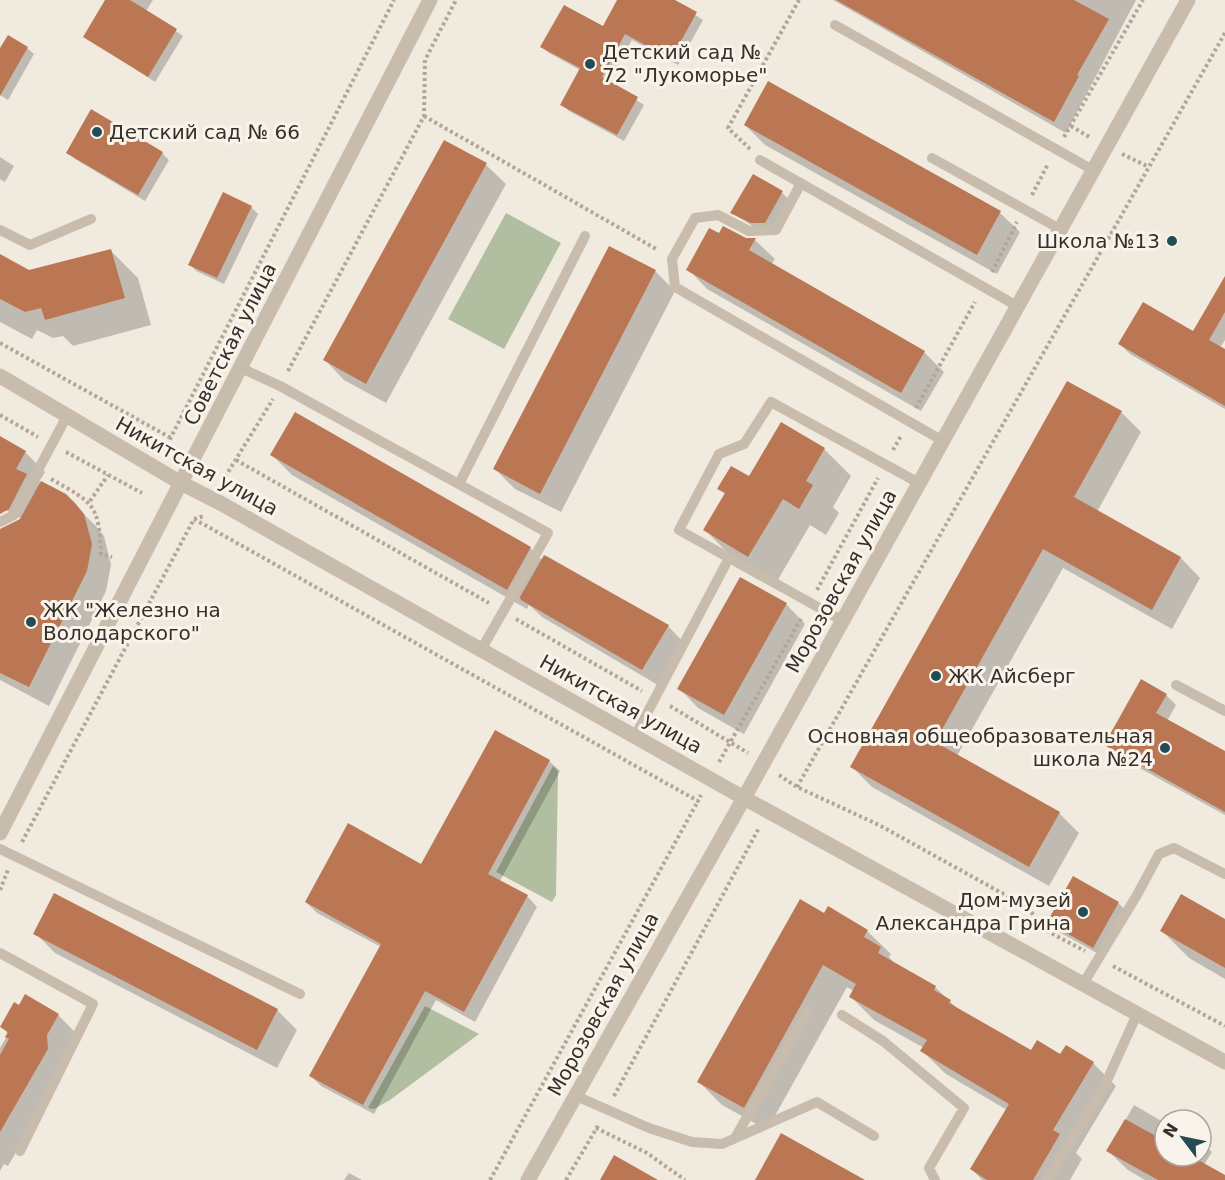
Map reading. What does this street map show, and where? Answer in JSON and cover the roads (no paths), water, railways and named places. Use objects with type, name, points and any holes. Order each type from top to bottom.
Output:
[{"type":"street","name":"Советская улица","points":[[0,833],[430,0]]},
{"type":"street","name":"Морозовская улица","points":[[528,1180],[843,621],[1188,0]]},
{"type":"street","name":"Никитская улица","points":[[0,376],[181,483],[744,798],[1225,1062]]},
{"type":"lane","points":[[835,25],[1093,170]]},
{"type":"lane","points":[[932,158],[1060,229]]},
{"type":"lane","points":[[760,160],[1017,306]]},
{"type":"lane","points":[[801,183],[776,230],[749,231],[718,214],[695,218],[672,259],[675,287],[943,441]]},
{"type":"lane","points":[[0,230],[30,245],[90,219]]},
{"type":"lane","points":[[459,484],[585,236]]},
{"type":"lane","points":[[241,369],[280,386],[548,533],[481,650]]},
{"type":"lane","points":[[843,621],[678,530],[719,454],[744,444],[771,402],[919,483]]},
{"type":"lane","points":[[0,522],[14,515],[67,416]]},
{"type":"lane","points":[[635,736],[729,558]]},
{"type":"lane","points":[[1176,685],[1225,711]]},
{"type":"lane","points":[[1083,984],[1158,854],[1174,848],[1225,874]]},
{"type":"lane","points":[[0,849],[300,994]]},
{"type":"lane","points":[[0,953],[93,1004],[20,1151]]},
{"type":"lane","points":[[735,1139],[808,1011]]},
{"type":"lane","points":[[1047,1180],[1105,1085],[1137,1014]]},
{"type":"lane","points":[[842,1015],[883,1041],[963,1108],[929,1168],[934,1180]]},
{"type":"lane","points":[[576,1096],[692,1142],[723,1144],[817,1102],[874,1136]]},
{"type":"place","name":"Детский сад № 72 \"Лукоморье\"","points":[[590,64]]},
{"type":"place","name":"Детский сад № 66","points":[[97,132]]},
{"type":"place","name":"Школа №13","points":[[1172,241]]},
{"type":"place","name":"ЖК \"Железно на Володарского\"","points":[[31,622]]},
{"type":"place","name":"ЖК Айсберг","points":[[936,676]]},
{"type":"place","name":"Основная общеобразовательная школа №24","points":[[1165,748]]},
{"type":"place","name":"Дом-музей Александра Грина","points":[[1083,912]]}]
